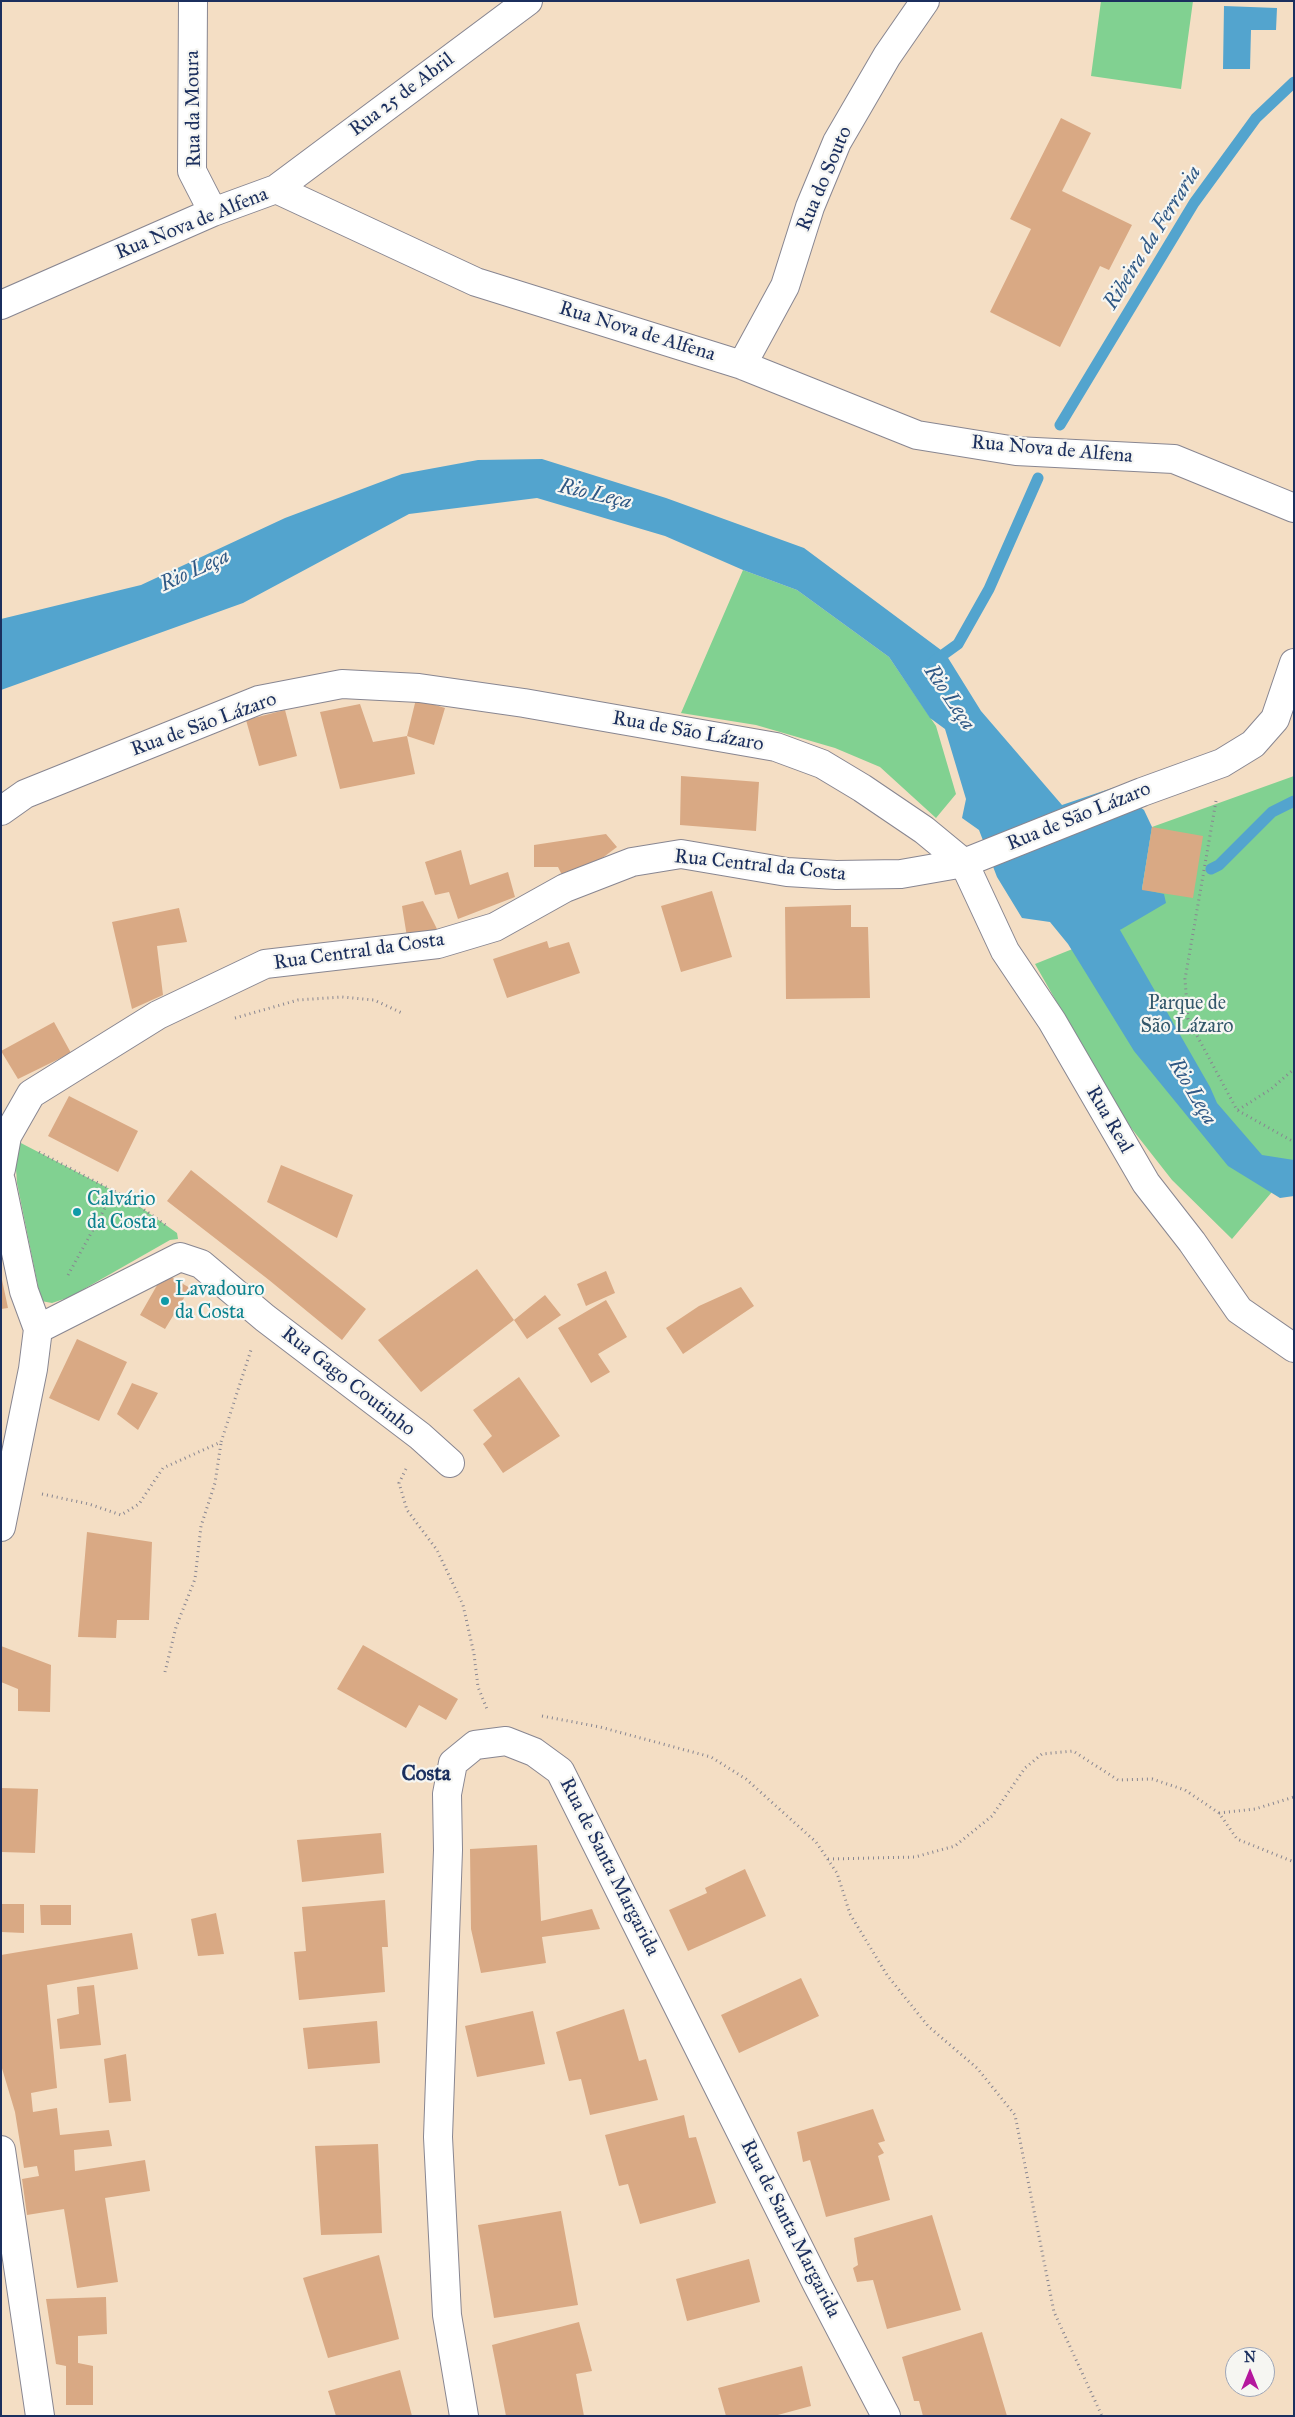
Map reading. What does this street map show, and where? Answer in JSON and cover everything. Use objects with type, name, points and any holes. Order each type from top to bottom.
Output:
[{"type":"street","name":"Rua da Moura","points":[[193,1],[192,171],[213,212]]},
{"type":"street","name":"Rua 25 de Abril","points":[[276,189],[528,1]]},
{"type":"street","name":"Rua do Souto","points":[[742,365],[785,286],[810,207],[837,142],[887,56],[925,1]]},
{"type":"street","name":"Rua Nova de Alfena","points":[[1,305],[213,212],[276,189],[476,282],[742,365],[917,435],[1016,451],[1174,459],[1294,508]]},
{"type":"street","name":"Rua de São Lázaro","points":[[1,811],[25,794],[259,700],[342,684],[419,688],[524,703],[776,747],[822,764],[862,788],[924,830],[974,859],[1142,792],[1222,764],[1253,744],[1275,719],[1294,663]]},
{"type":"street","name":"Rua Central da Costa","points":[[1,1170],[7,1136],[31,1094],[158,1014],[265,964],[438,944],[495,927],[565,888],[632,862],[681,854],[787,872],[836,876],[901,874],[974,859]]},
{"type":"street","name":"Rua Real","points":[[974,859],[1005,951],[1052,1021],[1146,1183],[1192,1242],[1239,1310],[1294,1348]]},
{"type":"street","points":[[1,1181],[24,1291],[38,1329],[33,1369],[1,1527]]},
{"type":"street","name":"Rua Gago Coutinho","points":[[38,1329],[180,1257],[201,1264],[265,1318],[420,1436],[450,1463]]},
{"type":"street","name":"Rua de Santa Margarida","points":[[464,2416],[447,2315],[438,2137],[448,1850],[447,1794],[453,1763],[476,1745],[506,1741],[534,1752],[560,1771],[598,1843],[817,2284],[886,2416]]},
{"type":"street","points":[[1,2150],[40,2416]]},
{"type":"path","points":[[1222,764],[1185,979],[1188,1019],[1237,1110],[1294,1142]]},
{"type":"path","points":[[233,1019],[298,1000],[342,997],[374,1000],[402,1013]]},
{"type":"path","points":[[1237,1110],[1272,1089],[1294,1069]]},
{"type":"path","points":[[7,1136],[115,1190],[169,1228]]},
{"type":"path","points":[[67,1277],[115,1190]]},
{"type":"path","points":[[166,1672],[176,1627],[195,1579],[201,1526],[216,1483],[221,1442],[248,1356],[265,1318]]},
{"type":"path","points":[[420,1436],[399,1483],[407,1510],[437,1550],[463,1605],[474,1654],[478,1687],[489,1712],[506,1741]]},
{"type":"path","points":[[10,1487],[89,1504],[121,1515],[139,1504],[162,1468],[221,1442]]},
{"type":"path","points":[[533,1716],[550,1717],[600,1727],[711,1758],[746,1779],[816,1842],[837,1873],[850,1914],[887,1975],[928,2026],[978,2068],[1015,2115],[1054,2312],[1102,2416]]},
{"type":"path","points":[[828,1859],[915,1857],[955,1846],[992,1816],[1025,1768],[1042,1754],[1073,1751],[1118,1780],[1152,1779],[1185,1790],[1219,1814],[1237,1839],[1294,1862]]},
{"type":"path","points":[[1219,1814],[1255,1809],[1294,1797]]},
{"type":"green space","points":[[1101,1],[1193,1],[1181,89],[1091,76]]},
{"type":"green space","points":[[743,570],[797,590],[889,657],[936,726],[956,794],[936,818],[880,767],[835,748],[756,725],[681,713]]},
{"type":"green space","name":"Parque de São Lázaro","points":[[1294,776],[1294,1166],[1232,1239],[1172,1180],[1121,1115],[1035,964],[1120,930],[1142,890],[1152,827]]},
{"type":"green space","points":[[17,1141],[129,1199],[177,1233],[178,1239],[170,1240],[70,1297],[52,1303],[41,1301],[17,1183],[15,1154]]},
{"type":"water","points":[[1224,6],[1277,8],[1276,30],[1251,30],[1250,69],[1223,69]]},
{"type":"water","points":[[542,459],[666,498],[804,548],[945,653],[981,711],[1062,805],[1115,787],[1144,810],[1152,827],[1142,889],[1164,894],[1166,903],[1120,930],[1210,1087],[1217,1103],[1262,1155],[1294,1160],[1294,1196],[1280,1198],[1228,1166],[1134,1051],[1068,944],[1050,922],[1022,918],[997,877],[979,830],[962,818],[966,799],[945,729],[930,718],[889,657],[797,590],[743,570],[665,536],[537,498],[409,514],[243,603],[1,690],[1,619],[141,585],[285,518],[402,474],[478,460]]},
{"type":"building","points":[[1061,118],[1091,133],[1062,191],[1132,225],[1109,270],[1100,266],[1060,347],[990,312],[1031,229],[1010,219]]},
{"type":"building","points":[[416,699],[445,708],[434,745],[407,736]]},
{"type":"building","points":[[360,704],[373,742],[407,736],[415,774],[340,789],[320,712]]},
{"type":"building","points":[[285,710],[297,756],[259,766],[246,720]]},
{"type":"building","points":[[681,776],[759,782],[756,831],[680,825]]},
{"type":"building","points":[[1152,827],[1203,836],[1193,898],[1142,890]]},
{"type":"building","points":[[606,834],[617,847],[597,862],[563,877],[558,867],[534,867],[534,845]]},
{"type":"building","points":[[461,850],[470,885],[508,872],[515,897],[458,919],[449,892],[435,895],[425,862]]},
{"type":"building","points":[[712,891],[732,957],[681,972],[661,906]]},
{"type":"building","points":[[423,901],[438,931],[407,937],[402,906]]},
{"type":"building","points":[[851,905],[851,927],[868,927],[870,998],[786,999],[785,907]]},
{"type":"building","points":[[179,908],[187,942],[157,946],[163,995],[132,1009],[112,922]]},
{"type":"building","points":[[547,941],[549,948],[569,942],[580,973],[507,998],[493,959]]},
{"type":"building","points":[[54,1022],[71,1053],[18,1079],[1,1051]]},
{"type":"building","points":[[69,1096],[138,1131],[118,1172],[48,1136]]},
{"type":"building","points":[[281,1165],[353,1195],[337,1238],[267,1202]]},
{"type":"building","points":[[191,1170],[366,1309],[342,1340],[269,1280],[167,1201]]},
{"type":"building","points":[[477,1269],[514,1320],[421,1392],[378,1340]]},
{"type":"building","points":[[606,1271],[615,1293],[586,1306],[577,1284]]},
{"type":"building","name":"Lavadouro da Costa","points":[[164,1273],[190,1288],[165,1329],[140,1315]]},
{"type":"building","points":[[1,1275],[8,1308],[1,1309]]},
{"type":"building","points":[[741,1287],[754,1306],[683,1354],[666,1328],[699,1306]]},
{"type":"building","points":[[545,1295],[561,1315],[527,1339],[514,1320]]},
{"type":"building","points":[[606,1300],[627,1337],[598,1354],[610,1372],[591,1383],[558,1328]]},
{"type":"building","points":[[77,1339],[127,1362],[99,1421],[49,1398]]},
{"type":"building","points":[[519,1377],[560,1436],[503,1473],[483,1444],[492,1436],[473,1410]]},
{"type":"building","points":[[132,1383],[158,1393],[138,1430],[117,1414]]},
{"type":"building","points":[[87,1532],[152,1542],[149,1620],[117,1620],[116,1638],[78,1637]]},
{"type":"building","points":[[363,1645],[458,1699],[446,1720],[419,1705],[406,1728],[337,1689]]},
{"type":"building","points":[[1,1646],[51,1665],[50,1712],[18,1711],[18,1689],[1,1682]]},
{"type":"building","points":[[1,1788],[38,1789],[35,1853],[1,1852]]},
{"type":"building","points":[[381,1833],[384,1873],[302,1882],[297,1840]]},
{"type":"building","points":[[537,1845],[541,1921],[592,1909],[600,1929],[542,1937],[546,1963],[481,1973],[471,1929],[470,1849]]},
{"type":"building","points":[[745,1869],[766,1916],[688,1951],[669,1910],[707,1893],[705,1888]]},
{"type":"building","points":[[385,1900],[388,1947],[382,1947],[385,1992],[299,2000],[294,1952],[306,1951],[302,1907]]},
{"type":"building","points":[[1,1904],[24,1904],[24,1933],[1,1932]]},
{"type":"building","points":[[40,1905],[71,1905],[71,1925],[41,1925]]},
{"type":"building","points":[[216,1913],[224,1954],[198,1956],[191,1919]]},
{"type":"building","points":[[132,1933],[138,1969],[47,1985],[57,2088],[31,2093],[33,2112],[57,2108],[60,2135],[109,2130],[112,2146],[74,2150],[75,2171],[145,2160],[150,2191],[105,2198],[118,2282],[77,2288],[64,2209],[27,2215],[22,2179],[39,2176],[37,2166],[24,2168],[15,2112],[1,2065],[1,1955]]},
{"type":"building","points":[[801,1978],[819,2016],[739,2053],[721,2015]]},
{"type":"building","points":[[94,1985],[101,2045],[60,2049],[57,2019],[79,2014],[77,1987]]},
{"type":"building","points":[[624,2009],[639,2061],[646,2059],[658,2100],[590,2115],[581,2079],[569,2081],[556,2032]]},
{"type":"building","points":[[533,2011],[545,2064],[477,2077],[465,2026]]},
{"type":"building","points":[[377,2021],[380,2063],[308,2069],[303,2028]]},
{"type":"building","points":[[126,2054],[131,2101],[109,2103],[104,2059]]},
{"type":"building","points":[[873,2109],[885,2141],[878,2143],[884,2153],[878,2156],[890,2200],[826,2217],[810,2160],[803,2162],[797,2132]]},
{"type":"building","points":[[684,2115],[689,2138],[696,2137],[716,2203],[640,2224],[628,2184],[619,2186],[605,2135]]},
{"type":"building","points":[[378,2144],[382,2233],[321,2235],[315,2146]]},
{"type":"building","points":[[561,2211],[578,2305],[494,2318],[478,2225]]},
{"type":"building","points":[[932,2215],[961,2310],[887,2329],[873,2280],[857,2282],[853,2268],[858,2265],[854,2238]]},
{"type":"building","points":[[379,2255],[399,2339],[328,2358],[303,2278]]},
{"type":"building","points":[[749,2259],[760,2302],[687,2321],[676,2279]]},
{"type":"building","points":[[106,2297],[107,2334],[78,2336],[78,2363],[93,2366],[93,2405],[66,2405],[66,2366],[56,2364],[46,2299]]},
{"type":"building","points":[[579,2322],[592,2371],[576,2374],[584,2416],[506,2416],[492,2345]]},
{"type":"building","points":[[982,2332],[1007,2416],[923,2416],[919,2401],[914,2401],[902,2357]]},
{"type":"building","points":[[802,2366],[811,2406],[774,2416],[726,2416],[718,2388]]},
{"type":"building","points":[[400,2370],[412,2416],[336,2416],[328,2391]]},
{"type":"waterway","name":"Ribeira da Ferraria","points":[[1060,425],[1194,203],[1256,118],[1294,82]]},
{"type":"waterway","name":"Ribeira da Ferraria","points":[[933,662],[958,644],[989,589],[1038,478]]},
{"type":"waterway","name":"Rio Leça","points":[[1211,869],[1219,865],[1272,812],[1294,801]]},
{"type":"place","name":"Calvário da Costa","points":[[77,1212]]},
{"type":"place","name":"Lavadouro da Costa","points":[[165,1301]]},
{"type":"district","name":"Costa","points":[[426,1775]]}]
